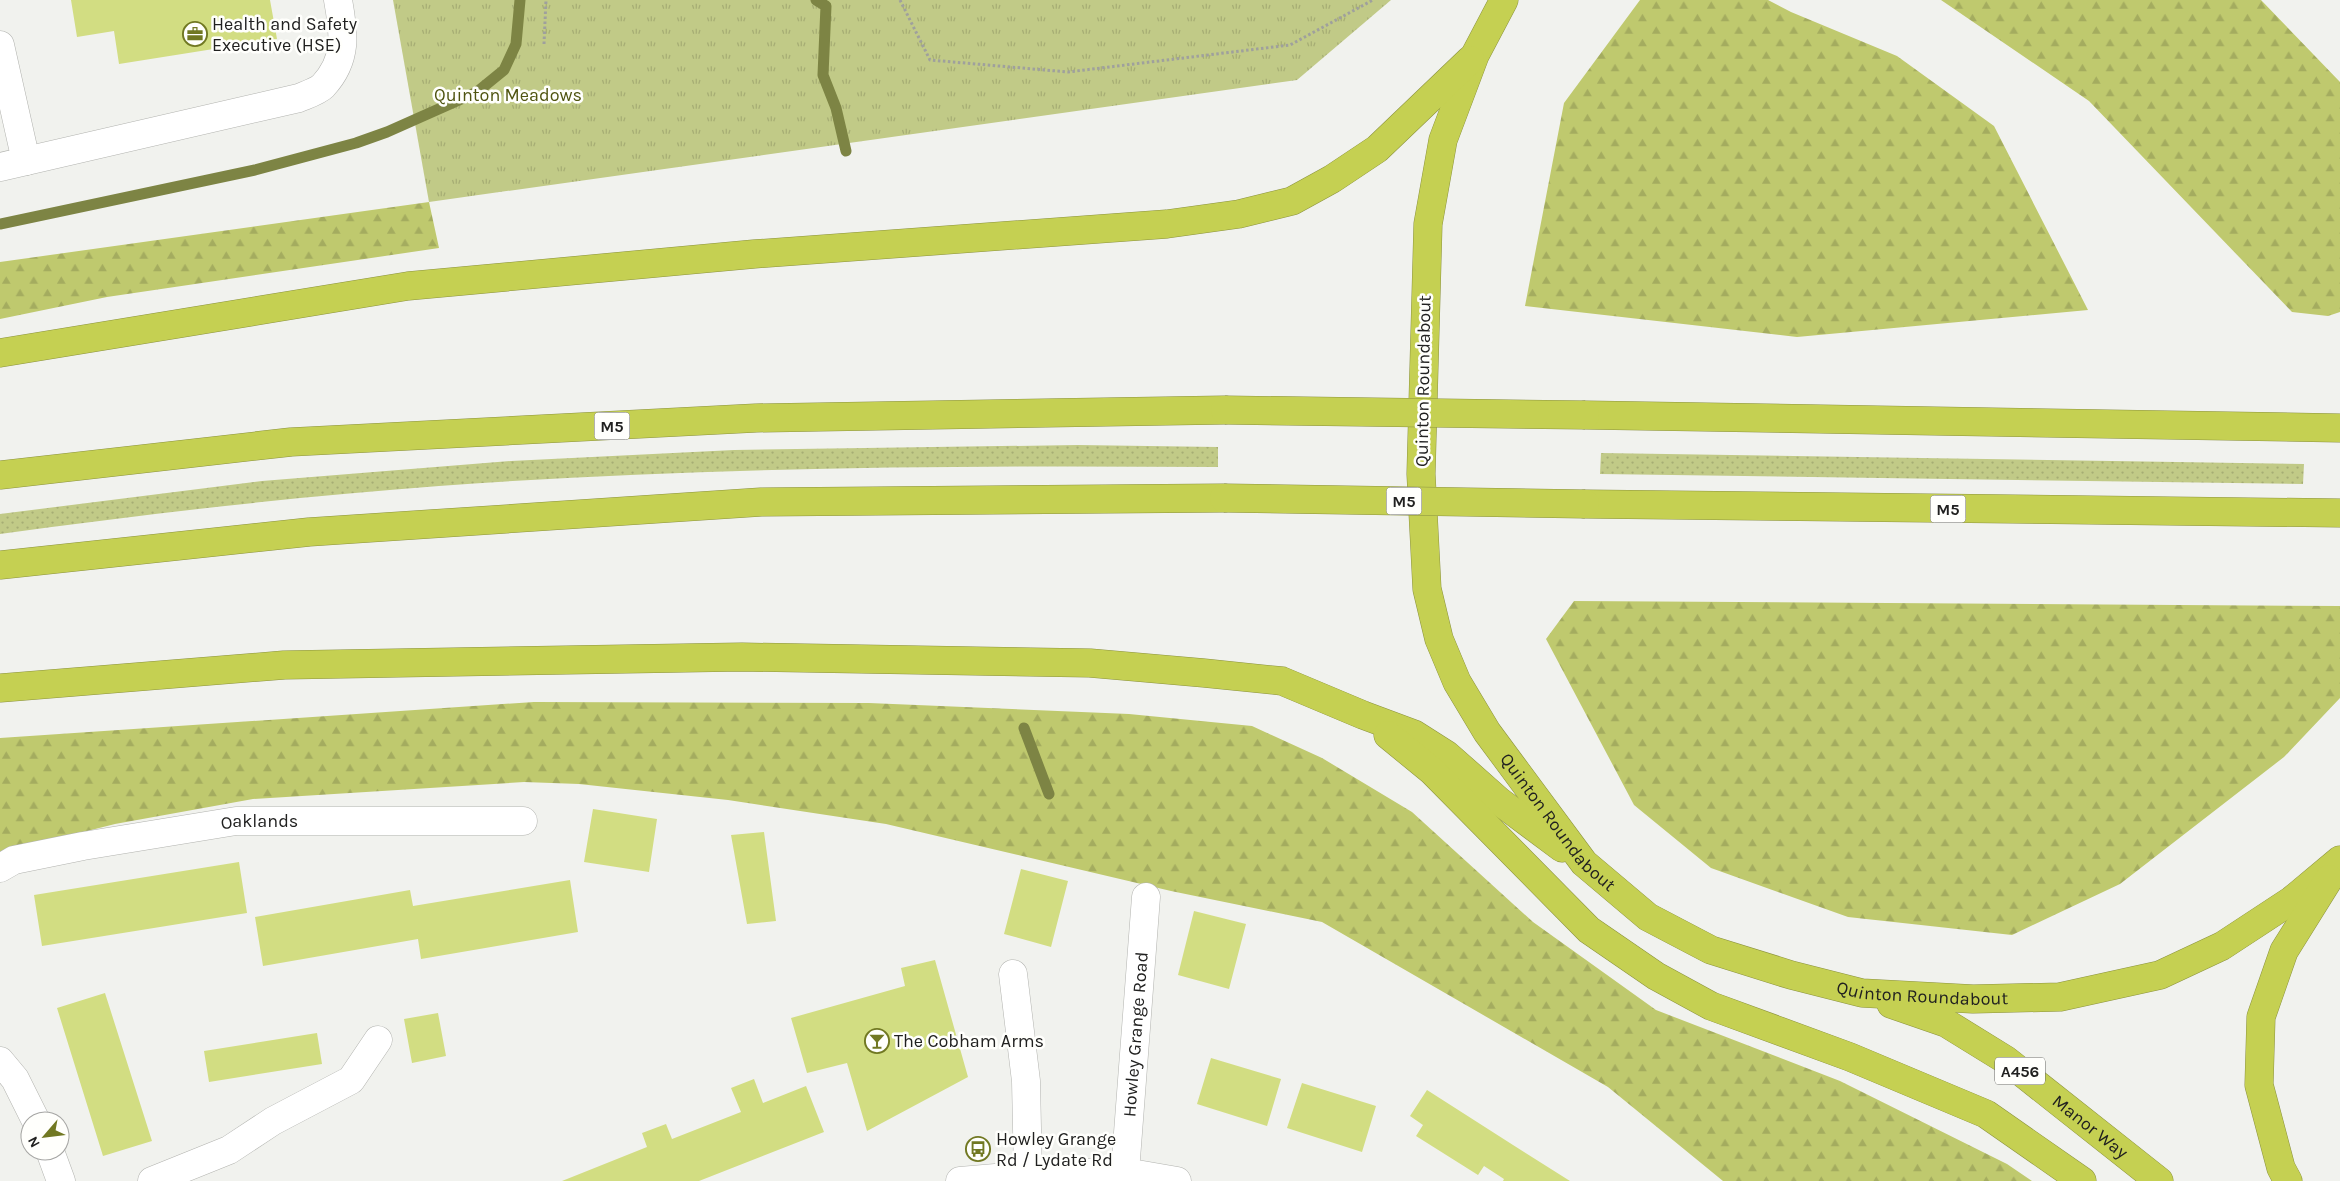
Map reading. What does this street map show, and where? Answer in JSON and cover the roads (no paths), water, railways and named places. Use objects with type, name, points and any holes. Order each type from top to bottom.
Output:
[{"type":"highway","name":"Quinton Roundabout","points":[[1504,0],[1475,55],[1443,140],[1428,224],[1421,474],[1427,589],[1439,639],[1457,682],[1487,732],[1584,863],[1648,917],[1711,950],[1791,975],[1862,994],[1973,999],[2060,996],[2160,976],[2222,946],[2292,900],[2340,860]]},
{"type":"highway","points":[[0,353],[408,286],[754,254],[1167,224],[1239,214],[1292,201],[1332,179],[1378,149],[1475,55]]},
{"type":"highway","name":"M5","points":[[0,475],[311,441],[756,418],[1225,410],[2308,429],[2340,428]]},
{"type":"highway","name":"M5","points":[[0,565],[309,532],[761,502],[1224,498],[2340,513]]},
{"type":"highway","points":[[0,688],[284,665],[742,657],[1090,663],[1282,681],[1363,716],[1414,734],[1447,755],[1499,801],[1584,863]]},
{"type":"highway","points":[[1363,716],[1432,771],[1589,930],[1656,976],[1711,1006],[1850,1057],[1986,1114],[2082,1181]]},
{"type":"highway","points":[[2288,1181],[2281,1168],[2259,1085],[2261,1017],[2284,951],[2340,860]]},
{"type":"highway","name":"Manor Way","points":[[1862,994],[1946,1023],[2006,1060],[2159,1181]]},
{"type":"street","points":[[0,45],[13,164],[299,98],[322,87],[341,57],[344,32],[338,0]]},
{"type":"street","name":"Oaklands","points":[[0,868],[14,860],[83,846],[236,820],[523,821]]},
{"type":"street","name":"Howley Grange Road","points":[[1125,1172],[1146,897]]},
{"type":"street","points":[[1013,974],[1026,1081],[1028,1176]]},
{"type":"street","points":[[152,1181],[229,1150],[273,1120],[351,1080],[378,1040]]},
{"type":"street","points":[[0,1061],[15,1079],[31,1111]]},
{"type":"street","points":[[54,1161],[61,1181]]},
{"type":"street","points":[[960,1181],[1125,1172],[1177,1181]]},
{"type":"waterway","points":[[0,224],[255,170],[356,143],[387,132],[477,92],[504,70],[516,44],[520,0]]},
{"type":"waterway","points":[[816,0],[826,6],[823,75],[836,108],[846,151]]},
{"type":"waterway","points":[[1024,728],[1049,794]]},
{"type":"place","name":"Health and Safety Executive (HSE)","points":[[195,34]]},
{"type":"place","name":"The Cobham Arms","points":[[877,1041]]},
{"type":"place","name":"Howley Grange Rd / Lydate Rd","points":[[978,1149]]},
{"type":"park label","name":"Quinton Meadows","points":[[508,95]]}]
